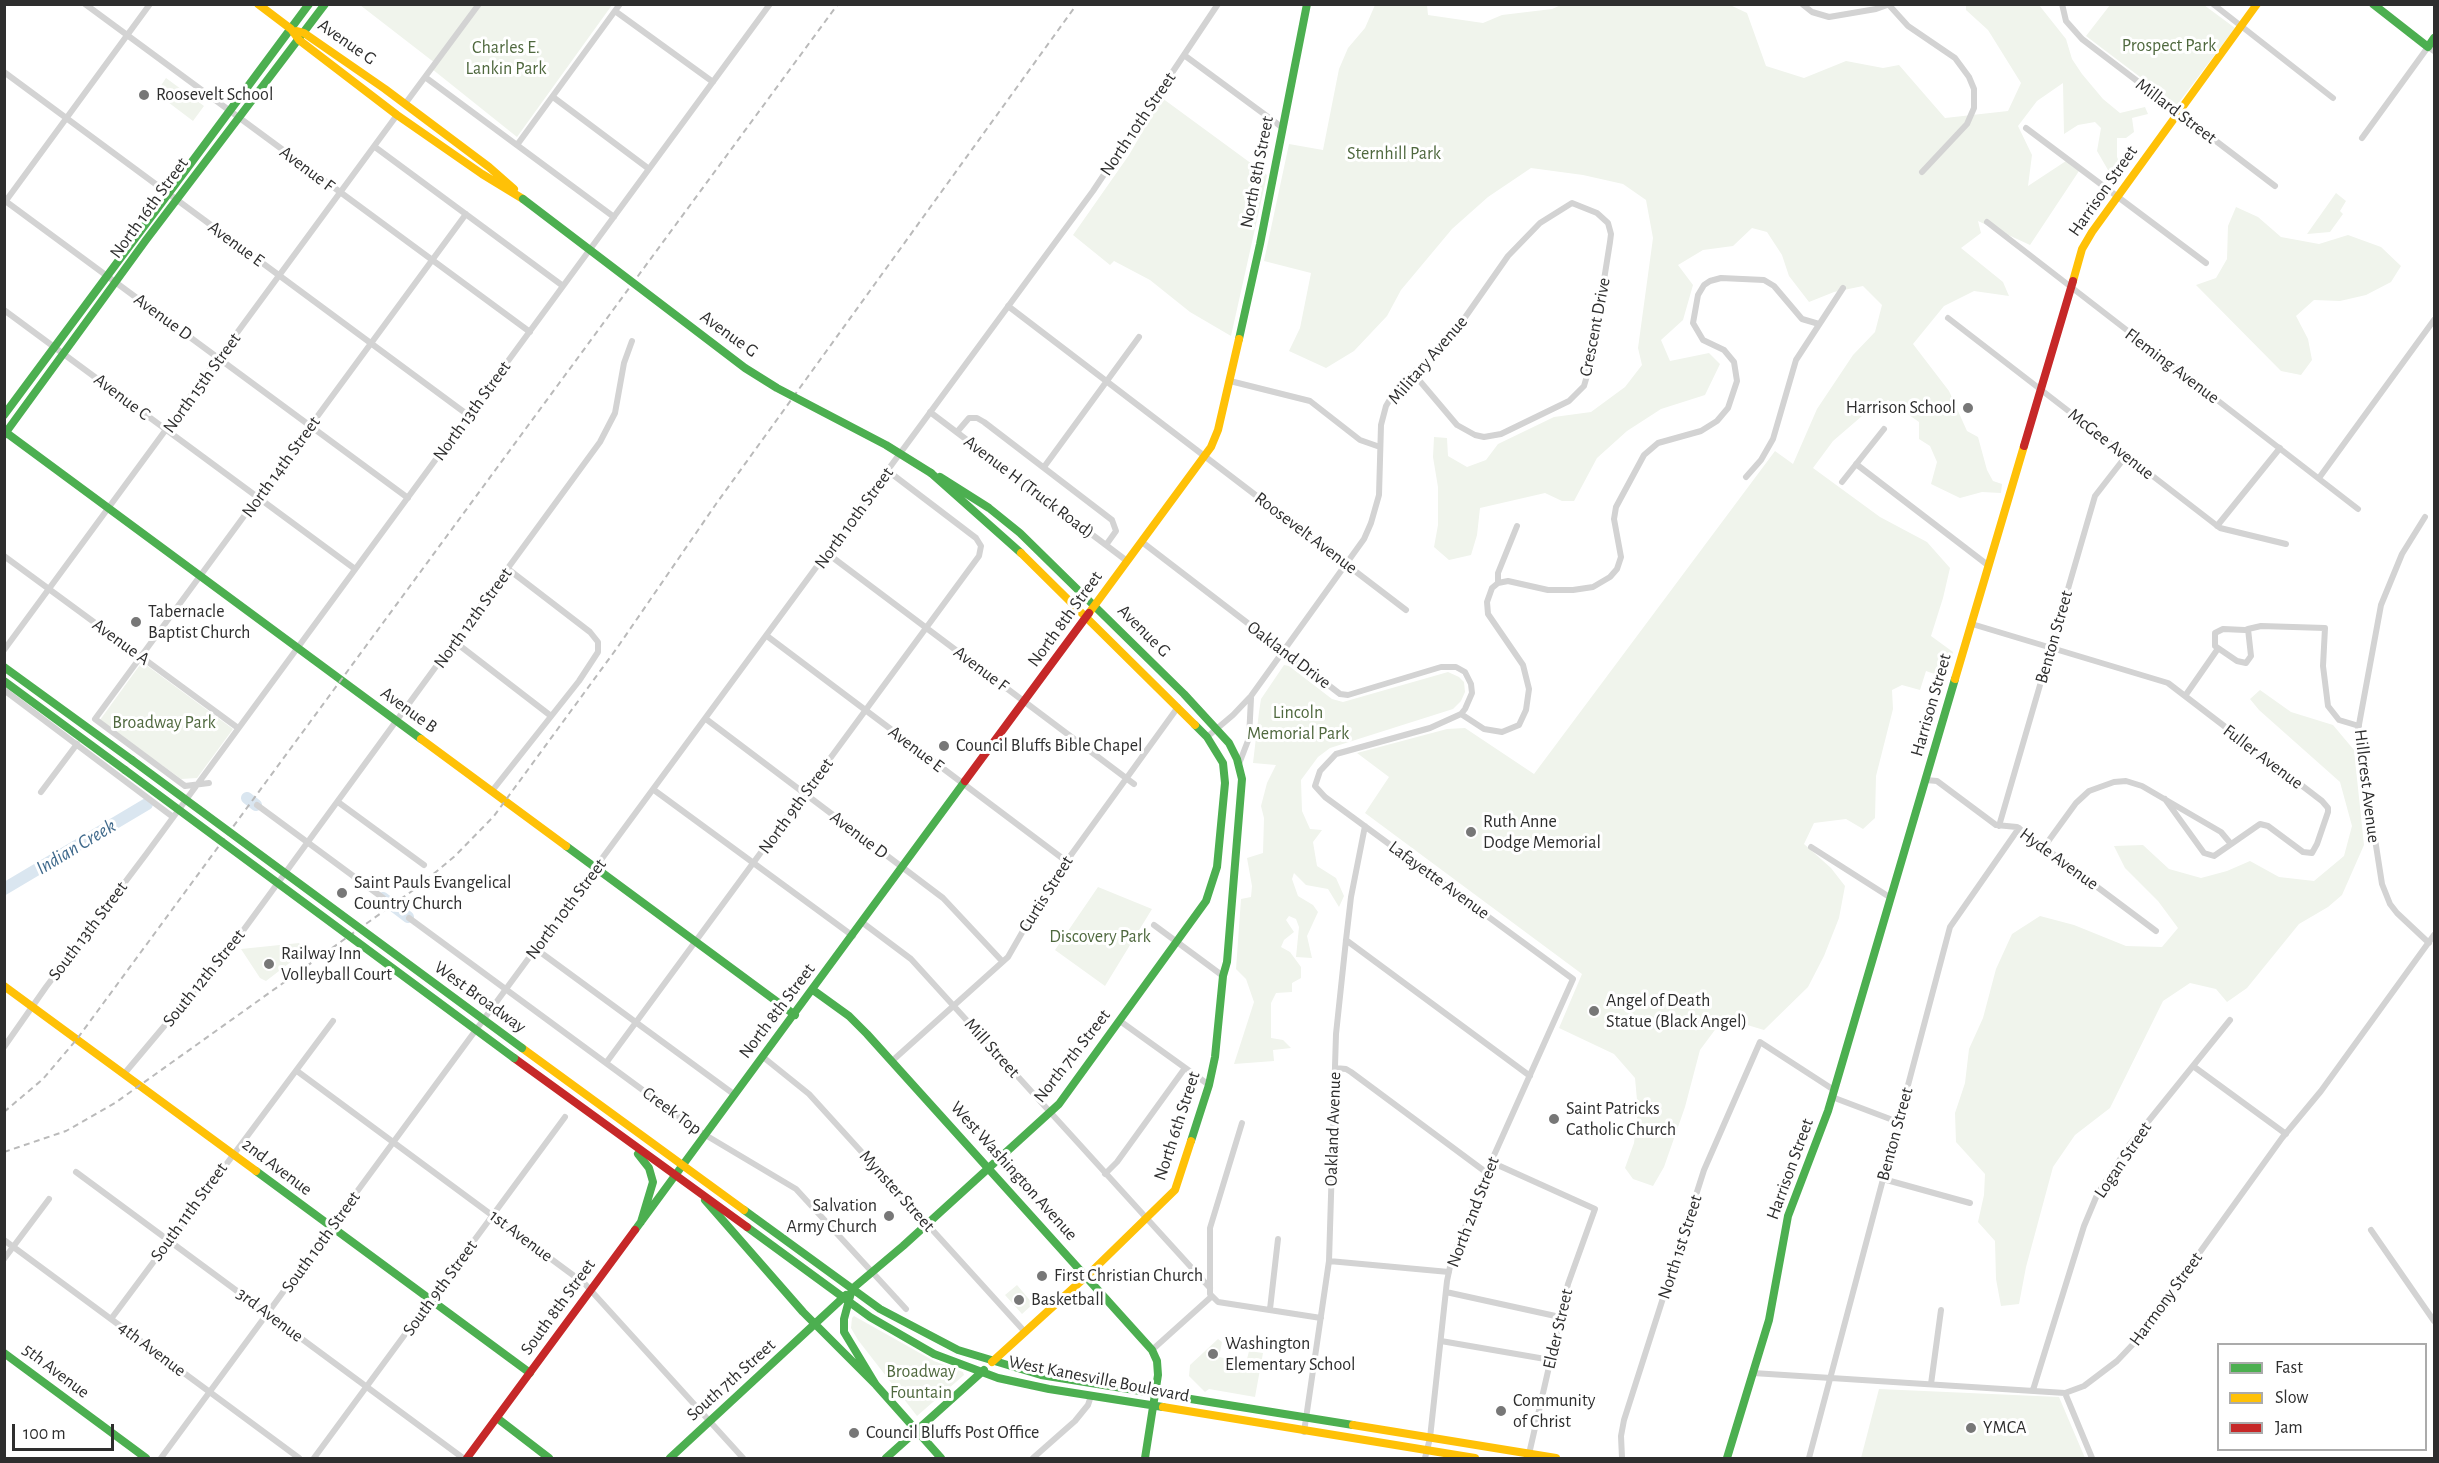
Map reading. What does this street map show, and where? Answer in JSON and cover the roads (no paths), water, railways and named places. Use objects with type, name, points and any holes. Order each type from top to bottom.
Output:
[{"type":"main road","name":"Avenue G","points":[[258,4],[291,29],[405,104],[489,167],[523,199]]},
{"type":"main road","name":"North 16th Street","points":[[5,433],[59,351],[173,197],[230,112],[309,4]]},
{"type":"main road","name":"North 16th Street","points":[[173,197],[239,118],[325,4]]},
{"type":"main road","name":"North 8th Street","points":[[675,1175],[863,923],[1204,456],[1218,430],[1230,381],[1307,4]]},
{"type":"main road","name":"Harrison Street","points":[[1727,1458],[1774,1298],[1788,1216],[1818,1141],[1833,1093],[2070,288],[2086,242],[2257,4]]},
{"type":"main road","points":[[2373,4],[2431,49],[2434,38]]},
{"type":"main road","name":"Avenue G","points":[[302,36],[397,115],[482,174],[523,199],[745,368],[777,388],[886,445],[966,492],[997,514],[1094,605],[1217,729]]},
{"type":"main road","name":"North 16th Street","points":[[4,415],[59,351]]},
{"type":"main road","name":"Avenue B","points":[[5,433],[795,1015]]},
{"type":"main road","name":"Avenue G","points":[[931,473],[1018,548],[1207,737]]},
{"type":"main road","name":"West Broadway","points":[[4,668],[852,1289]]},
{"type":"main road","name":"West Broadway","points":[[4,681],[629,1143],[697,1190],[741,1244],[815,1325],[876,1385],[941,1458]]},
{"type":"main road","name":"North 6th Street","points":[[886,1458],[1086,1276],[1175,1190],[1209,1085],[1215,1058],[1223,976],[1227,962],[1242,789],[1239,764],[1229,743],[1217,729]]},
{"type":"main road","name":"North 7th Street","points":[[815,1325],[846,1300],[852,1289],[871,1271],[928,1224],[1059,1104],[1206,901],[1217,867],[1225,776],[1220,756],[1207,737]]},
{"type":"main road","name":"2nd Avenue","points":[[4,986],[530,1373]]},
{"type":"main road","name":"West Washington Avenue","points":[[813,990],[860,1026],[1152,1350]]},
{"type":"main road","points":[[629,1143],[645,1161],[652,1175],[652,1188],[641,1222]]},
{"type":"main road","name":"South 8th Street","points":[[465,1458],[497,1418],[675,1175]]},
{"type":"main road","name":"West Kanesville Boulevard","points":[[697,1190],[846,1300],[912,1343],[981,1372],[1022,1384],[1426,1455],[1475,1458]]},
{"type":"main road","name":"West Kanesville Boulevard","points":[[852,1289],[895,1318],[926,1335],[992,1362],[1041,1375],[1556,1458]]},
{"type":"main road","name":"West Broadway","points":[[846,1300],[844,1332],[876,1385]]},
{"type":"main road","name":"South 7th Street","points":[[670,1458],[815,1325]]},
{"type":"main road","points":[[1145,1458],[1158,1366],[1152,1350]]},
{"type":"main road","name":"5th Avenue","points":[[4,1353],[146,1458]]},
{"type":"main road","points":[[497,1418],[549,1458]]},
{"type":"street","name":"Avenue F","points":[[85,4],[530,332]]},
{"type":"street","points":[[5,201],[150,4]]},
{"type":"street","points":[[405,104],[479,4]]},
{"type":"street","points":[[517,145],[620,4]]},
{"type":"street","name":"North 13th Street","points":[[173,817],[770,4]]},
{"type":"street","name":"North 10th Street","points":[[479,1024],[828,554],[1121,152],[1218,4]]},
{"type":"street","points":[[1802,4],[1812,12],[1829,17],[1889,5],[1908,26],[1955,58],[1969,77],[1975,95],[1974,108],[1967,124],[1922,172]]},
{"type":"street","name":"Millard Street","points":[[2062,4],[2066,21],[2082,39],[2275,186]]},
{"type":"street","points":[[2213,4],[2333,98]]},
{"type":"street","points":[[615,11],[713,82]]},
{"type":"street","points":[[2362,138],[2431,49]]},
{"type":"street","points":[[1184,55],[1283,128]]},
{"type":"street","name":"Avenue E","points":[[4,72],[468,415]]},
{"type":"street","points":[[425,77],[614,217]]},
{"type":"street","points":[[553,96],[649,169]]},
{"type":"street","name":"North 15th Street","points":[[4,650],[220,359],[397,115]]},
{"type":"street","points":[[2026,128],[2206,263]]},
{"type":"street","points":[[375,147],[563,286]]},
{"type":"street","name":"Avenue D","points":[[5,201],[408,498]]},
{"type":"street","name":"Military Avenue","points":[[1207,737],[1251,696],[1364,539],[1376,510],[1380,482],[1381,425],[1386,406],[1395,391],[1452,336],[1508,256],[1530,231],[1569,204],[1578,204],[1591,210]]},
{"type":"street","name":"Crescent Drive","points":[[1413,373],[1457,425],[1475,435],[1501,434],[1569,401],[1584,386],[1592,362],[1611,234],[1602,216],[1591,210]]},
{"type":"street","name":"North 14th Street","points":[[197,784],[185,786],[95,719],[466,214]]},
{"type":"street","name":"Fleming Avenue","points":[[1987,222],[2358,509]]},
{"type":"street","points":[[1498,583],[1512,582],[1548,590],[1585,589],[1600,584],[1617,569],[1621,556],[1614,525],[1616,507],[1644,455],[1658,443],[1693,434],[1710,426],[1728,408],[1735,391],[1738,375],[1734,362],[1724,350],[1703,340],[1695,330],[1694,310],[1698,295],[1704,285],[1721,278],[1764,280],[1774,286],[1802,319],[1819,324]]},
{"type":"street","points":[[1746,477],[1770,447],[1780,421],[1796,360],[1844,288]]},
{"type":"street","name":"Roosevelt Avenue","points":[[1008,306],[1407,610]]},
{"type":"street","name":"Avenue C","points":[[4,310],[356,569]]},
{"type":"street","name":"McGee Avenue","points":[[1948,318],[2217,526],[2286,544]]},
{"type":"street","points":[[2319,478],[2434,320]]},
{"type":"street","points":[[1044,467],[1139,337]]},
{"type":"street","name":"North 12th Street","points":[[281,879],[607,430],[615,413],[624,363],[632,341]]},
{"type":"street","points":[[1230,381],[1310,401],[1360,440],[1380,447]]},
{"type":"street","name":"Avenue H (Truck Road)","points":[[930,412],[1127,561]]},
{"type":"street","points":[[957,432],[969,418],[980,419],[1044,467],[1112,520],[1116,531],[1106,545]]},
{"type":"street","points":[[1842,482],[1884,429]]},
{"type":"street","points":[[2217,526],[2280,447]]},
{"type":"street","name":"Benton Street","points":[[1999,826],[2096,496],[2126,456]]},
{"type":"street","points":[[1856,464],[1989,566]]},
{"type":"street","name":"North 9th Street","points":[[606,1063],[979,556],[981,546],[976,538],[888,471]]},
{"type":"street","name":"Hillcrest Avenue","points":[[2426,517],[2402,554],[2381,605],[2359,726],[2382,884],[2390,904],[2397,913],[2428,943]]},
{"type":"street","points":[[1461,714],[1484,729],[1494,732],[1516,728],[1524,717],[1529,689],[1523,665],[1491,621],[1486,608],[1489,595],[1498,583],[1498,573],[1517,526]]},
{"type":"street","name":"Oakland Drive","points":[[1142,542],[1340,694],[1348,695],[1441,667],[1456,667],[1465,672],[1472,684],[1470,699],[1461,714]]},
{"type":"street","name":"Avenue F","points":[[828,554],[1134,784]]},
{"type":"street","name":"Avenue A","points":[[4,556],[238,728]]},
{"type":"street","points":[[492,791],[594,660],[598,647],[590,632],[508,569]]},
{"type":"street","name":"Fuller Avenue","points":[[1972,624],[2161,680],[2185,696],[2328,808],[2318,844],[2312,853],[2303,852],[2264,824],[2256,826],[2214,856],[2204,853],[2164,799]]},
{"type":"street","points":[[2248,629],[2251,656],[2246,663],[2237,661],[2217,650],[2214,642],[2218,630],[2261,626],[2325,628],[2323,666],[2328,706],[2335,718],[2359,726]]},
{"type":"street","name":"Avenue E","points":[[767,636],[1066,861]]},
{"type":"street","points":[[455,642],[551,716]]},
{"type":"street","points":[[2185,696],[2217,650]]},
{"type":"street","points":[[4,690],[173,817]]},
{"type":"street","points":[[1239,764],[1249,738],[1251,696]]},
{"type":"street","name":"Curtis Street","points":[[892,1061],[1012,951],[1041,898],[1066,861],[1178,707]]},
{"type":"street","name":"Lafayette Avenue","points":[[1461,714],[1430,728],[1336,754],[1317,775],[1316,790],[1573,979]]},
{"type":"street","name":"Avenue D","points":[[706,719],[943,898],[1002,961]]},
{"type":"street","points":[[41,792],[77,744]]},
{"type":"street","name":"Hyde Avenue","points":[[1926,780],[1937,781],[1999,826],[2019,828],[2156,931]]},
{"type":"street","points":[[2044,847],[2076,802],[2098,786],[2126,781],[2142,786],[2221,831],[2231,844]]},
{"type":"street","points":[[197,784],[209,783]]},
{"type":"street","points":[[654,790],[853,936]]},
{"type":"street","points":[[338,801],[424,865]]},
{"type":"street","points":[[257,805],[383,898]]},
{"type":"street","name":"South 13th Street","points":[[4,1047],[173,817]]},
{"type":"street","name":"Oakland Avenue","points":[[1304,1432],[1329,1261],[1335,1068],[1351,897],[1365,826]]},
{"type":"street","name":"Benton Street","points":[[1809,1458],[1950,927],[2019,828]]},
{"type":"street","points":[[1811,847],[1891,898]]},
{"type":"street","name":"South 12th Street","points":[[124,1074],[234,943],[281,879]]},
{"type":"street","name":"Creek Top","points":[[409,918],[705,1135],[796,1189],[906,1309]]},
{"type":"street","name":"Mill Street","points":[[863,923],[911,959],[1210,1288]]},
{"type":"street","points":[[1154,925],[1223,976]]},
{"type":"street","name":"Harmony Street","points":[[2065,1393],[2084,1386],[2126,1353],[2434,935]]},
{"type":"street","points":[[1346,940],[1530,1076]]},
{"type":"street","points":[[536,949],[735,1095]]},
{"type":"street","name":"North 2nd Street","points":[[1426,1455],[1430,1438],[1449,1272],[1491,1162],[1573,979]]},
{"type":"street","name":"Logan Street","points":[[2033,1390],[2084,1226],[2097,1195],[2120,1158],[2230,1020]]},
{"type":"street","name":"South 11th Street","points":[[111,1318],[333,1021]]},
{"type":"street","points":[[1120,1021],[1209,1085]]},
{"type":"street","name":"South 10th Street","points":[[161,1458],[479,1024]]},
{"type":"street","name":"North 1st Street","points":[[1622,1458],[1621,1436],[1624,1420],[1704,1170],[1760,1042],[1833,1093]]},
{"type":"street","name":"Mynster Street","points":[[763,1057],[809,1094],[1025,1332]]},
{"type":"street","points":[[2193,1066],[2286,1134]]},
{"type":"street","points":[[1105,1174],[1117,1162],[1185,1068]]},
{"type":"street","points":[[1335,1068],[1351,1072],[1487,1173]]},
{"type":"street","name":"1st Avenue","points":[[297,1071],[590,1289],[743,1458]]},
{"type":"street","points":[[1833,1093],[1898,1122]]},
{"type":"street","name":"South 9th Street","points":[[314,1458],[565,1117]]},
{"type":"street","points":[[1242,1123],[1210,1228],[1211,1297],[1218,1302],[1321,1318]]},
{"type":"street","name":"Elder Street","points":[[1491,1162],[1593,1207],[1595,1211],[1572,1271],[1529,1454]]},
{"type":"street","name":"3rd Avenue","points":[[76,1172],[465,1458]]},
{"type":"street","points":[[1883,1179],[1970,1203]]},
{"type":"street","points":[[4,1258],[49,1199]]},
{"type":"street","points":[[2372,1230],[2434,1321]]},
{"type":"street","points":[[1270,1310],[1278,1239]]},
{"type":"street","name":"4th Avenue","points":[[5,1242],[299,1458]]},
{"type":"street","points":[[1329,1261],[1449,1272]]},
{"type":"street","points":[[1446,1292],[1560,1317]]},
{"type":"street","points":[[1152,1350],[1211,1297]]},
{"type":"street","points":[[1931,1384],[1941,1310]]},
{"type":"street","points":[[1441,1341],[1551,1360]]},
{"type":"street","points":[[1753,1373],[2065,1393],[2092,1458]]},
{"type":"street","points":[[1033,1458],[1075,1421],[1088,1405],[1091,1396]]},
{"type":"waterway","name":"Indian Creek","points":[[247,798],[256,805]]},
{"type":"waterway","name":"Indian Creek","points":[[4,889],[147,804]]},
{"type":"waterway","name":"Indian Creek","points":[[383,898],[408,917]]},
{"type":"railway","points":[[4,1112],[43,1079],[77,1039],[838,4]]},
{"type":"railway","points":[[4,1152],[66,1131],[115,1103],[419,886],[455,856],[494,816],[617,648],[716,504],[1077,4]]},
{"type":"place","name":"Roosevelt School","points":[[144,95]]},
{"type":"place","name":"Harrison School","points":[[1968,408]]},
{"type":"place","name":"Tabernacle Baptist Church","points":[[136,622]]},
{"type":"place","name":"Council Bluffs Bible Chapel","points":[[944,746]]},
{"type":"place","name":"Ruth Anne Dodge Memorial","points":[[1471,832]]},
{"type":"place","name":"Saint Pauls Evangelical Country Church","points":[[342,893]]},
{"type":"place","name":"Railway Inn Volleyball Court","points":[[269,964]]},
{"type":"place","name":"Angel of Death Statue (Black Angel)","points":[[1594,1011]]},
{"type":"place","name":"Saint Patricks Catholic Church","points":[[1554,1119]]},
{"type":"place","name":"Salvation Army Church","points":[[889,1216]]},
{"type":"place","name":"First Christian Church","points":[[1042,1276]]},
{"type":"place","name":"Basketball","points":[[1019,1300]]},
{"type":"place","name":"Washington Elementary School","points":[[1213,1354]]},
{"type":"place","name":"Community of Christ","points":[[1501,1411]]},
{"type":"place","name":"YMCA","points":[[1971,1428]]},
{"type":"place","name":"Council Bluffs Post Office","points":[[854,1433]]},
{"type":"park label","name":"Prospect Park","points":[[2169,46]]},
{"type":"park label","name":"Charles E. Lankin Park","points":[[506,58]]},
{"type":"park label","name":"Sternhill Park","points":[[1394,154]]},
{"type":"park label","name":"Broadway Park","points":[[164,723]]},
{"type":"park label","name":"Lincoln Memorial Park","points":[[1298,723]]},
{"type":"park label","name":"Discovery Park","points":[[1100,937]]},
{"type":"park label","name":"Broadway Fountain","points":[[921,1382]]}]
